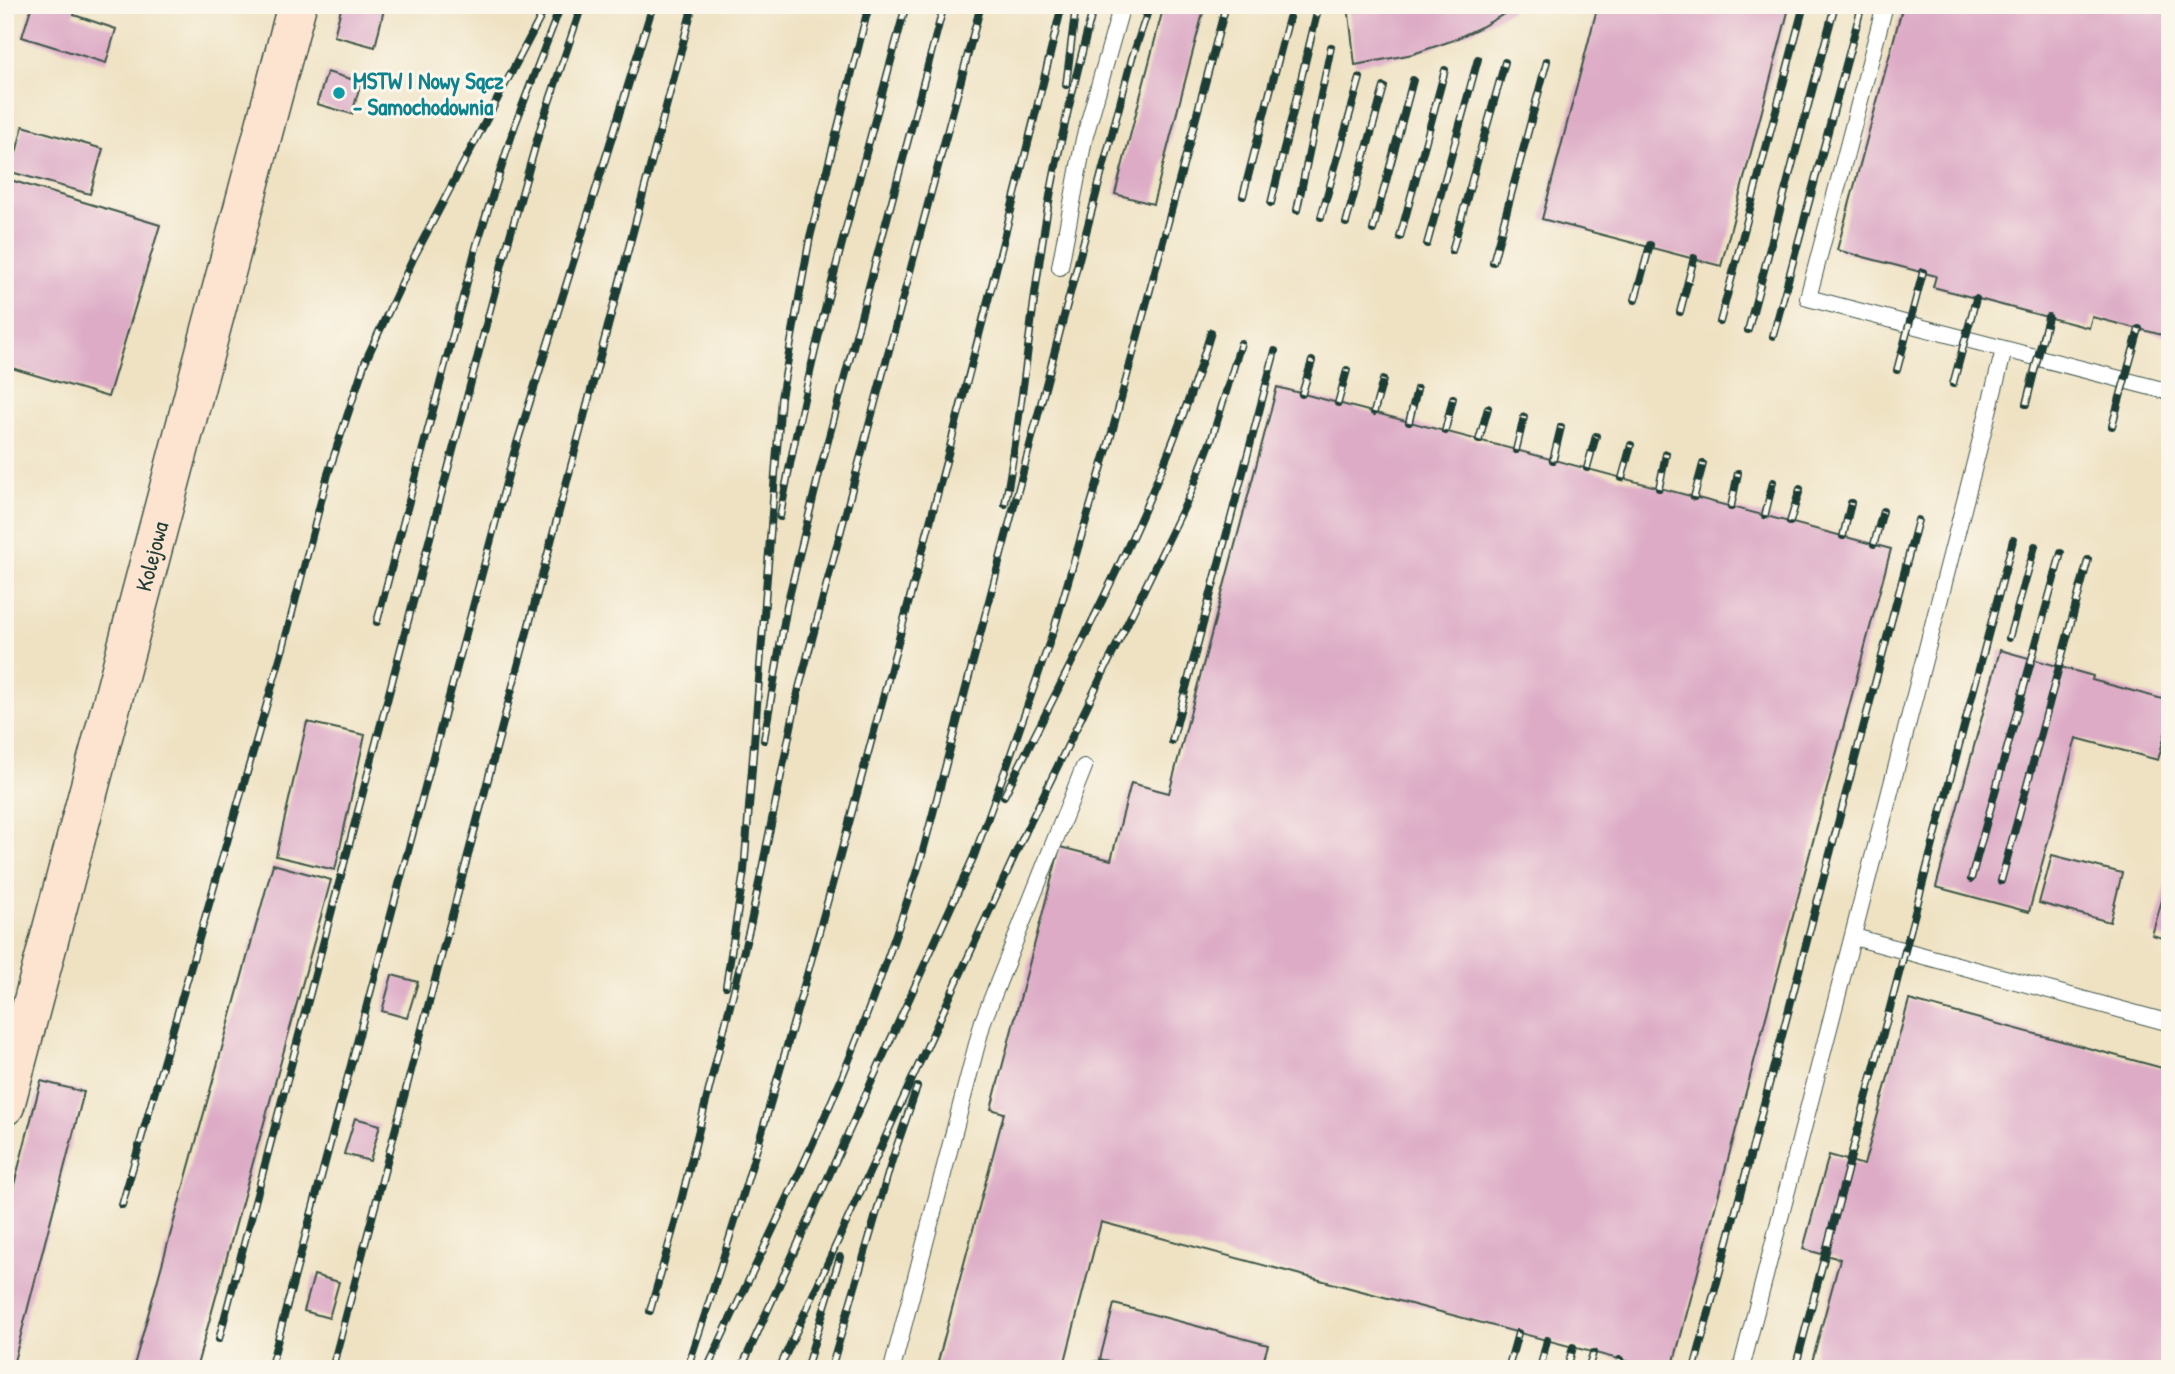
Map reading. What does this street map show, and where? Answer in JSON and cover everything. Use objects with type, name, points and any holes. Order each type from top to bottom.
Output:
[{"type":"street","name":"Kolejowa","points":[[5,1106],[297,5]]},
{"type":"lane","points":[[1060,267],[1084,139],[1122,5]]},
{"type":"lane","points":[[1885,5],[1808,299],[2170,392]]},
{"type":"lane","points":[[1741,1369],[2004,350]]},
{"type":"lane","points":[[892,1369],[983,1021],[1084,767]]},
{"type":"lane","points":[[1854,937],[2170,1023]]},
{"type":"building","points":[[32,5],[77,5],[74,15],[116,29],[106,63],[22,37]]},
{"type":"building","points":[[342,5],[385,5],[375,47],[334,36]]},
{"type":"building","points":[[1164,5],[1205,5],[1153,204],[1115,194]]},
{"type":"building","points":[[1348,5],[1520,5],[1451,41],[1413,54],[1355,65]]},
{"type":"building","points":[[1598,5],[1632,5],[1651,10],[1653,5],[1762,5],[1788,12],[1721,266],[1542,219]]},
{"type":"building","points":[[1903,5],[2170,5],[2170,337],[2092,317],[2089,328],[1933,287],[1936,276],[1837,250]]},
{"type":"building","name":"MSTW I Nowy Sącz - Samochodownia","points":[[327,72],[361,82],[352,114],[317,104]]},
{"type":"building","points":[[23,126],[103,149],[90,194],[11,172]]},
{"type":"building","points":[[7,179],[160,225],[108,397],[5,366]]},
{"type":"building","points":[[1277,387],[1891,549],[1672,1369],[1656,1369],[1101,1222],[1063,1369],[936,1369],[1004,1113],[991,1109],[1060,847],[1111,860],[1131,783],[1169,793]]},
{"type":"building","points":[[2000,650],[2093,676],[2092,680],[2170,701],[2170,716],[2158,760],[2076,738],[2029,912],[1936,887]]},
{"type":"building","points":[[307,722],[365,735],[335,870],[276,856]]},
{"type":"building","points":[[2052,855],[2122,873],[2110,922],[2039,903]]},
{"type":"building","points":[[273,864],[331,880],[196,1369],[133,1369]]},
{"type":"building","points":[[2170,876],[2170,940],[2152,935]]},
{"type":"building","points":[[392,975],[418,982],[407,1018],[382,1011]]},
{"type":"building","points":[[1909,1000],[2170,1070],[2170,1369],[1810,1369],[1840,1259],[1803,1249],[1829,1155],[1864,1165]]},
{"type":"building","points":[[41,1081],[84,1092],[12,1369],[5,1369],[5,1219]]},
{"type":"building","points":[[355,1118],[380,1125],[370,1161],[344,1154]]},
{"type":"building","points":[[314,1275],[339,1282],[329,1318],[304,1311]]},
{"type":"building","points":[[1114,1304],[1268,1345],[1261,1369],[1136,1369],[1100,1359]]},
{"type":"railway","points":[[122,1205],[283,648],[328,474],[365,362],[413,259],[547,5]]},
{"type":"railway","points":[[377,622],[477,244],[515,125],[561,5]]},
{"type":"railway","points":[[219,1339],[502,264],[541,126],[582,5]]},
{"type":"railway","points":[[270,1369],[514,453],[653,5]]},
{"type":"railway","points":[[332,1369],[693,5]]},
{"type":"railway","points":[[726,986],[744,871],[781,398],[810,237],[869,5]]},
{"type":"railway","points":[[780,517],[806,388],[906,5]]},
{"type":"railway","points":[[764,740],[787,605],[818,478],[944,5]]},
{"type":"railway","points":[[650,1311],[679,1209],[751,922],[799,688],[981,5]]},
{"type":"railway","points":[[687,1369],[792,1029],[909,602],[1062,5]]},
{"type":"railway","points":[[1066,85],[1076,5]]},
{"type":"railway","points":[[1005,504],[1051,192],[1094,5]]},
{"type":"railway","points":[[707,1369],[851,1055],[914,880],[1132,58],[1150,5]]},
{"type":"railway","points":[[741,1369],[974,856],[1007,765],[1054,629],[1111,436],[1226,5]]},
{"type":"railway","points":[[1720,322],[1804,5]]},
{"type":"railway","points":[[1748,330],[1835,5]]},
{"type":"railway","points":[[1773,336],[1862,5]]},
{"type":"railway","points":[[1271,203],[1317,13]]},
{"type":"railway","points":[[1243,196],[1289,18]]},
{"type":"railway","points":[[1297,210],[1331,47]]},
{"type":"railway","points":[[1427,244],[1478,59]]},
{"type":"railway","points":[[1493,262],[1547,61]]},
{"type":"railway","points":[[1452,251],[1505,62]]},
{"type":"railway","points":[[1400,237],[1445,70]]},
{"type":"railway","points":[[1321,217],[1360,78]]},
{"type":"railway","points":[[1373,230],[1413,80]]},
{"type":"railway","points":[[1346,223],[1384,87]]},
{"type":"railway","points":[[1635,300],[1650,245]]},
{"type":"railway","points":[[1680,312],[1694,258]]},
{"type":"railway","points":[[1897,370],[1923,272]]},
{"type":"railway","points":[[1953,384],[1976,299]]},
{"type":"railway","points":[[2026,404],[2048,317]]},
{"type":"railway","points":[[2112,426],[2139,329]]},
{"type":"railway","points":[[1004,796],[1090,626],[1144,511],[1169,452],[1211,332]]},
{"type":"railway","points":[[779,1369],[1026,831],[1190,495],[1212,438],[1241,343]]},
{"type":"railway","points":[[1172,741],[1275,351]]},
{"type":"railway","points":[[1302,394],[1312,361]]},
{"type":"railway","points":[[1338,403],[1347,370]]},
{"type":"railway","points":[[1374,412],[1383,380]]},
{"type":"railway","points":[[1409,422],[1417,389]]},
{"type":"railway","points":[[1445,431],[1453,398]]},
{"type":"railway","points":[[1479,440],[1488,408]]},
{"type":"railway","points":[[1516,450],[1524,417]]},
{"type":"railway","points":[[1553,460],[1561,427]]},
{"type":"railway","points":[[1587,468],[1596,436]]},
{"type":"railway","points":[[1622,478],[1631,445]]},
{"type":"railway","points":[[1659,488],[1666,454]]},
{"type":"railway","points":[[1694,497],[1703,464]]},
{"type":"railway","points":[[1731,507],[1738,473]]},
{"type":"railway","points":[[1765,515],[1773,482]]},
{"type":"railway","points":[[1790,522],[1800,489]]},
{"type":"railway","points":[[1843,536],[1851,503]]},
{"type":"railway","points":[[1874,544],[1883,511]]},
{"type":"railway","points":[[1694,1369],[1918,520]]},
{"type":"railway","points":[[1795,1369],[2013,540]]},
{"type":"railway","points":[[2009,638],[2035,546]]},
{"type":"railway","points":[[1971,879],[2061,553]]},
{"type":"railway","points":[[2001,881],[2088,560]]},
{"type":"railway","points":[[831,1369],[892,1160],[917,1087]]},
{"type":"railway","points":[[806,1369],[840,1257]]},
{"type":"railway","points":[[1508,1369],[1518,1333]]},
{"type":"railway","points":[[1540,1369],[1547,1340]]},
{"type":"railway","points":[[1567,1369],[1573,1347]]},
{"type":"railway","points":[[1588,1369],[1593,1353]]},
{"type":"railway","points":[[1618,1369],[1620,1360]]},
{"type":"place","name":"MSTW I Nowy Sącz - Samochodownia","points":[[339,93]]}]
